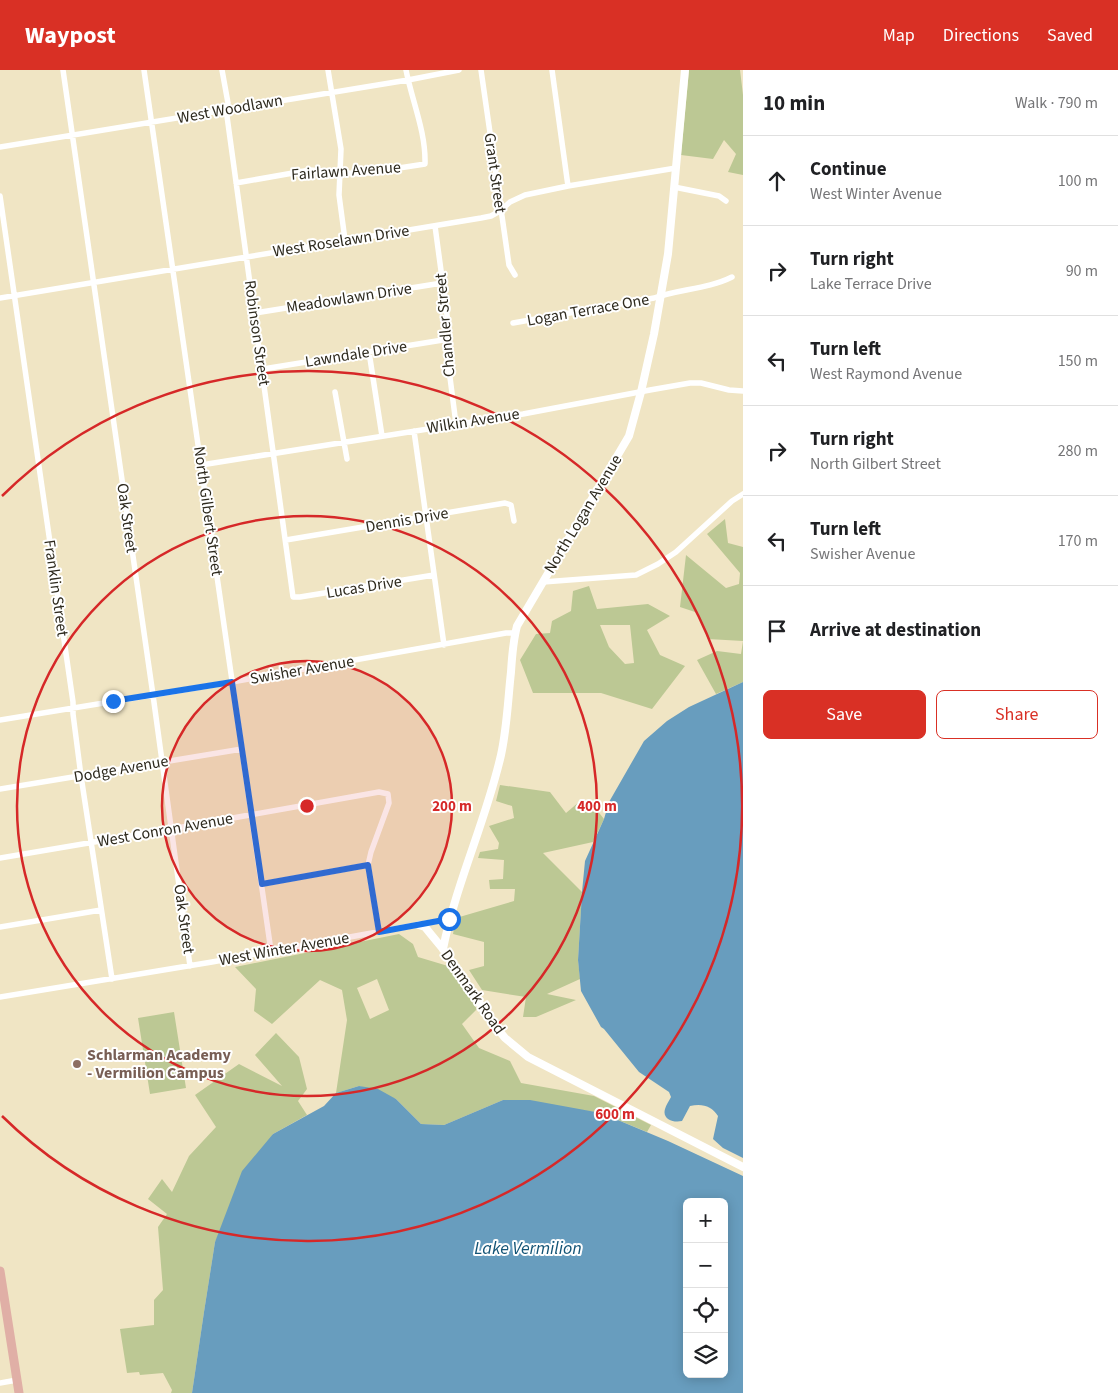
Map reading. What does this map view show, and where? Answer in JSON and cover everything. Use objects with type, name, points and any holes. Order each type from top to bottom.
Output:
[{"type":"main road","points":[[0,1271],[19,1393]]},
{"type":"street","name":"Oak Street","points":[[63,70],[190,966]]},
{"type":"street","name":"North Gilbert Street","points":[[144,70],[271,952]]},
{"type":"street","name":"Robinson Street","points":[[222,70],[228,103],[226,109],[293,597]]},
{"type":"street","points":[[328,70],[341,149],[339,195],[345,240]]},
{"type":"street","points":[[406,70],[408,80]]},
{"type":"street","name":"West Woodlawn","points":[[0,147],[459,70]]},
{"type":"street","name":"Grant Street","points":[[482,70],[500,211],[509,265],[515,275]]},
{"type":"street","points":[[552,70],[568,186]]},
{"type":"street","name":"North Logan Avenue","points":[[442,949],[449,919],[501,756],[505,736],[517,626],[629,436],[654,334],[668,254],[685,70]]},
{"type":"street","name":"Fairlawn Avenue","points":[[236,183],[310,170],[371,173],[426,164],[421,127],[408,80]]},
{"type":"street","name":"West Roselawn Drive","points":[[0,298],[491,216],[510,202],[525,195],[676,168]]},
{"type":"street","points":[[674,187],[719,196],[726,201]]},
{"type":"street","name":"Franklin Street","points":[[0,196],[73,702],[81,776],[112,979]]},
{"type":"street","name":"Chandler Street","points":[[435,226],[449,330],[448,362],[456,424]]},
{"type":"street","name":"Logan Terrace One","points":[[514,323],[654,298],[669,293],[712,285],[732,277]]},
{"type":"street","name":"Meadowlawn Drive","points":[[255,313],[442,283]]},
{"type":"street","name":"Lawndale Drive","points":[[263,369],[449,340]]},
{"type":"street","points":[[369,352],[382,436]]},
{"type":"street","name":"Wilkin Avenue","points":[[202,465],[523,414],[690,383],[701,383],[729,390],[743,391]]},
{"type":"street","points":[[335,392],[348,459]]},
{"type":"street","points":[[414,431],[444,645]]},
{"type":"street","points":[[543,582],[636,575],[676,552],[732,501],[743,494]]},
{"type":"street","name":"Dennis Drive","points":[[286,540],[505,503],[511,505],[514,521]]},
{"type":"street","name":"Lucas Drive","points":[[293,597],[434,575]]},
{"type":"street","name":"Swisher Avenue","points":[[0,720],[515,633]]},
{"type":"street","name":"Dodge Avenue","points":[[0,789],[242,749]]},
{"type":"street","name":"West Conron Avenue","points":[[0,858],[379,792],[388,794],[389,803],[368,865]]},
{"type":"street","points":[[262,884],[368,865],[379,932]]},
{"type":"street","points":[[0,927],[101,910]]},
{"type":"street","name":"West Winter Avenue","points":[[0,997],[271,952],[449,919]]},
{"type":"street","name":"Denmark Road","points":[[419,925],[425,927],[430,932],[493,1024],[505,1038],[528,1057],[743,1167]]},
{"type":"street","points":[[0,1383],[17,1380]]},
{"type":"green space","points":[[689,70],[740,70],[743,95],[743,175],[728,172],[736,154],[724,140],[713,159],[681,155]]},
{"type":"green space","points":[[725,519],[728,543],[743,547],[743,641],[708,639],[698,613],[680,607],[686,555],[726,588],[739,584],[740,573],[707,534]]},
{"type":"green space","points":[[589,586],[597,609],[648,604],[670,616],[647,630],[660,655],[685,666],[652,709],[601,693],[533,693],[520,660],[536,634],[550,633],[552,621],[571,611],[573,591]],"holes":[[[600,625],[630,625],[634,663],[625,664],[609,647]]]},
{"type":"green space","points":[[743,641],[743,682],[716,694],[697,660],[717,651],[741,654]]},
{"type":"green space","points":[[500,785],[550,792],[566,813],[579,802],[596,809],[604,819],[593,842],[543,853],[582,892],[578,960],[580,979],[547,994],[576,1000],[536,1017],[523,1017],[526,997],[482,990],[469,970],[484,966],[484,942],[453,934],[456,918],[514,901],[515,889],[490,889],[489,880],[503,879],[504,860],[478,858],[480,852],[498,849],[499,843],[489,826],[514,818],[512,806],[496,801]]},
{"type":"green space","points":[[399,934],[413,944],[418,957],[448,966],[477,1009],[462,1024],[479,1048],[510,1061],[521,1083],[594,1096],[651,1125],[647,1132],[601,1113],[503,1100],[444,1125],[421,1124],[396,1099],[359,1086],[336,1093],[347,1020],[342,990],[320,980],[272,1024],[254,1011],[256,989],[235,967]],"holes":[[[377,979],[389,1010],[370,1019],[357,988]]]},
{"type":"green space","points":[[174,1012],[186,1088],[150,1094],[138,1018]]},
{"type":"green space","points":[[276,1033],[299,1057],[307,1089],[298,1101],[307,1115],[273,1134],[215,1242],[192,1393],[171,1393],[172,1390],[163,1373],[140,1375],[139,1372],[127,1373],[120,1329],[154,1325],[154,1300],[163,1290],[158,1227],[167,1214],[148,1199],[162,1179],[172,1192],[189,1156],[216,1127],[195,1095],[239,1064],[282,1086],[255,1055]]},
{"type":"water","points":[[743,682],[743,1158],[723,1148],[713,1139],[718,1116],[710,1108],[703,1105],[690,1106],[682,1121],[672,1121],[667,1118],[664,1112],[671,1097],[669,1092],[639,1072],[601,1027],[581,991],[578,960],[585,861],[604,819],[609,802],[644,741],[667,721],[689,707]]},
{"type":"water","name":"Lake Vermilion","points":[[359,1086],[378,1089],[396,1099],[421,1124],[444,1125],[503,1100],[530,1100],[601,1113],[668,1141],[743,1176],[743,1393],[192,1393],[215,1242],[242,1171],[273,1134],[324,1106],[336,1093]]},
{"type":"place","name":"Schlarman Academy - Vermilion Campus","points":[[77,1064]]},
{"type":"route","points":[[113,701],[232,682],[262,884],[368,865],[379,932],[449,919]]}]
